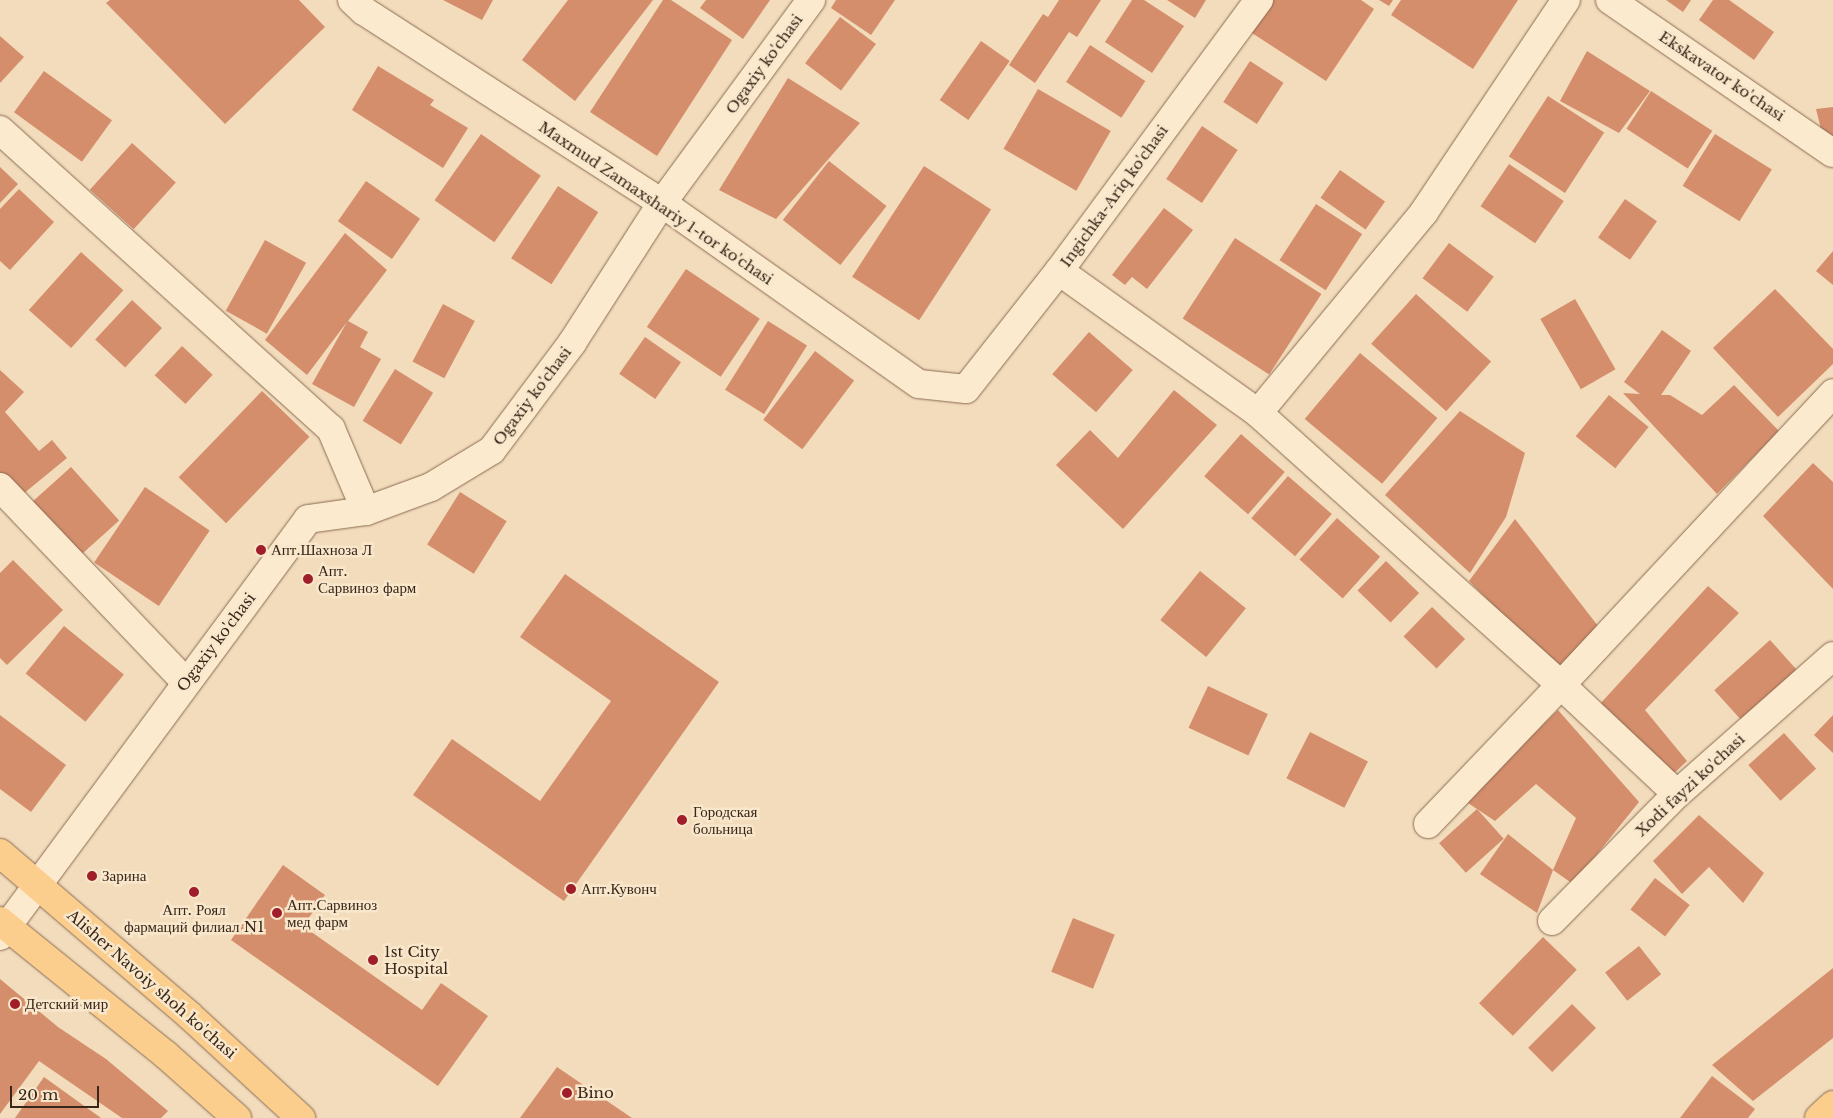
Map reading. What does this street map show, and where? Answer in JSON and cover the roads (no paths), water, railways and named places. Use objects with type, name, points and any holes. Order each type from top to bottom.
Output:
[{"type":"main road","name":"Alisher Navoiy shoh ko'chasi","points":[[0,854],[190,1016],[301,1118]]},
{"type":"main road","points":[[2,928],[166,1055],[237,1118]]},
{"type":"main road","points":[[1819,1118],[1833,1105]]},
{"type":"street","name":"Ogaxiy ko'chasi","points":[[2,928],[308,519],[366,511],[431,487],[492,450],[572,343],[662,203],[810,0]]},
{"type":"street","name":"Ingichka-Ariq ko'chasi","points":[[966,389],[1058,271],[1259,0]]},
{"type":"street","points":[[1258,412],[1424,212],[1566,0]]},
{"type":"street","name":"Ekskavator ko'chasi","points":[[1610,0],[1833,153]]},
{"type":"street","name":"Maxmud Zamaxshariy 1-tor ko'chasi","points":[[362,4],[662,203],[919,384],[966,389]]},
{"type":"street","points":[[0,130],[331,429],[366,511]]},
{"type":"street","points":[[1058,271],[1258,412],[1561,686],[1677,794]]},
{"type":"street","points":[[1428,824],[1561,686],[1833,392]]},
{"type":"street","points":[[0,487],[186,682]]},
{"type":"street","name":"Xodi fayzi ko'chasi","points":[[1552,921],[1677,794],[1833,656]]},
{"type":"place","name":"Апт.Шахноза Л","points":[[261,550]]},
{"type":"place","name":"Апт. Сарвиноз фарм","points":[[308,579]]},
{"type":"place","name":"Городская больница","points":[[682,820]]},
{"type":"place","name":"Зарина","points":[[92,876]]},
{"type":"place","name":"Апт.Кувонч","points":[[571,889]]},
{"type":"place","name":"Апт. Роял фармаций филиал N1","points":[[194,892]]},
{"type":"place","name":"Апт.Сарвиноз мед фарм","points":[[277,913]]},
{"type":"place","name":"1st City Hospital","points":[[373,960]]},
{"type":"place","name":"Детский мир","points":[[15,1004]]},
{"type":"place","name":"Bino","points":[[567,1093]]}]
